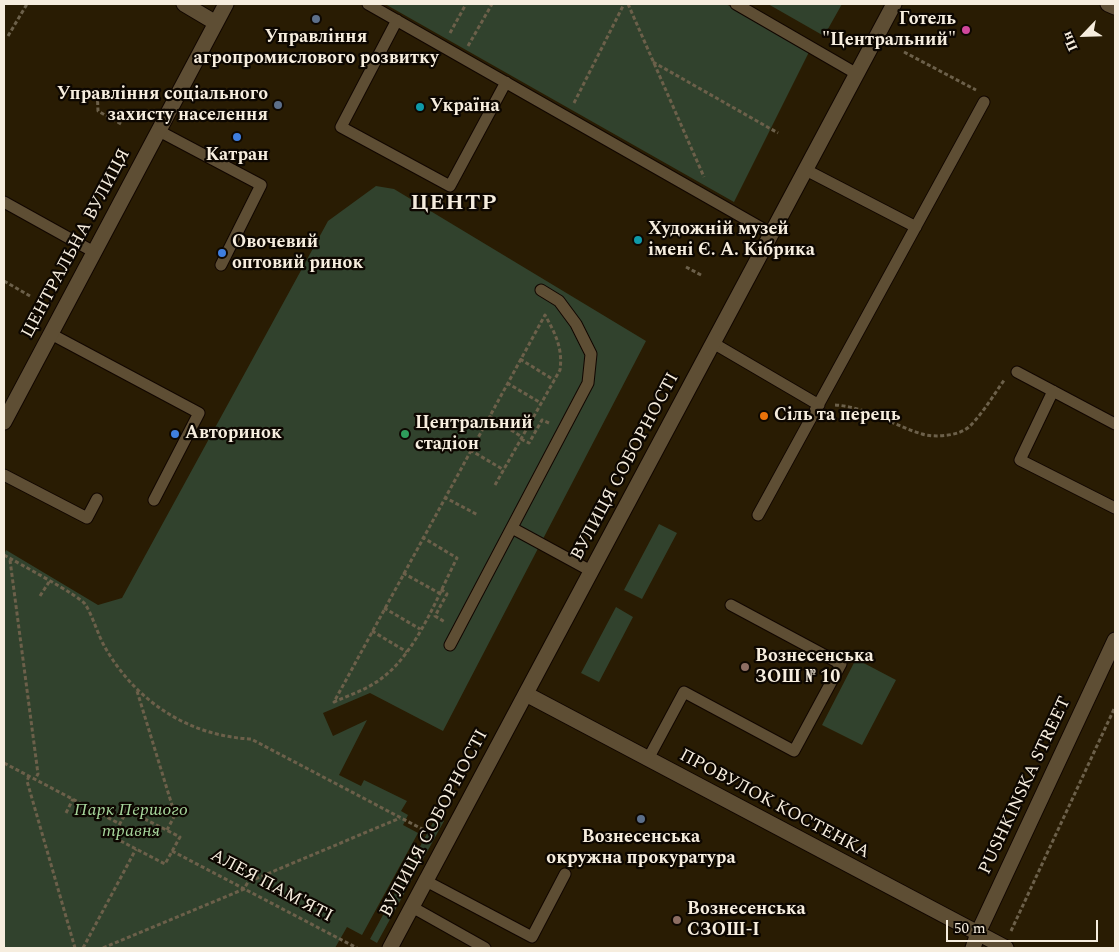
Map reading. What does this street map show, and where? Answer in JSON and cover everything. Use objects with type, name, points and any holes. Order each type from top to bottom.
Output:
[{"type":"street","points":[[184,4],[216,23]]},
{"type":"street","name":"ВУЛИЦЯ СОБОРНОСТІ","points":[[390,948],[894,4]]},
{"type":"street","points":[[1108,4],[1115,7]]},
{"type":"street","name":"ЦЕНТРАЛЬНА ВУЛИЦЯ","points":[[4,422],[224,5]]},
{"type":"street","name":"PUSHKINSKA STREET","points":[[973,948],[978,933],[1115,640]]},
{"type":"street","name":"ПРОВУЛОК КОСТЕНКА","points":[[526,694],[1005,948]]},
{"type":"lane","points":[[368,4],[772,234]]},
{"type":"lane","points":[[736,4],[858,74]]},
{"type":"lane","points":[[397,20],[340,127],[450,186],[506,82]]},
{"type":"lane","points":[[758,515],[984,102]]},
{"type":"lane","points":[[159,131],[261,185],[221,264]]},
{"type":"lane","points":[[806,170],[916,227]]},
{"type":"lane","points":[[4,202],[94,252]]},
{"type":"lane","points":[[450,645],[588,383],[591,354],[576,324],[559,301],[541,290]]},
{"type":"lane","points":[[51,334],[199,413],[154,500]]},
{"type":"lane","points":[[713,344],[819,405]]},
{"type":"lane","points":[[1017,372],[1115,424]]},
{"type":"lane","points":[[1053,391],[1020,460],[1115,508]]},
{"type":"lane","points":[[4,475],[87,518],[97,499]]},
{"type":"lane","points":[[512,528],[591,572]]},
{"type":"lane","points":[[648,759],[684,692],[794,751],[840,664],[731,605]]},
{"type":"lane","points":[[426,881],[532,937],[565,874]]},
{"type":"lane","points":[[412,907],[485,948]]},
{"type":"path","points":[[8,36],[27,4]]},
{"type":"path","points":[[443,46],[466,4]]},
{"type":"path","points":[[462,57],[492,4]]},
{"type":"path","points":[[567,117],[624,4]]},
{"type":"path","points":[[628,4],[714,201]]},
{"type":"path","points":[[904,52],[987,96],[984,102]]},
{"type":"path","points":[[653,62],[778,133]]},
{"type":"path","points":[[97,88],[98,111],[121,124]]},
{"type":"path","points":[[686,267],[703,276]]},
{"type":"path","points":[[4,281],[30,296]]},
{"type":"path","points":[[422,537],[457,558],[420,629],[403,659],[382,678],[362,690],[334,702],[422,537],[545,315],[557,337],[562,356],[560,370],[495,485]]},
{"type":"path","points":[[520,359],[554,380]]},
{"type":"path","points":[[819,405],[850,406],[923,434],[945,436],[969,427],[1007,375],[1017,372]]},
{"type":"path","points":[[507,383],[541,403]]},
{"type":"path","points":[[489,416],[529,444],[542,420]]},
{"type":"path","points":[[470,450],[504,470]]},
{"type":"path","points":[[444,497],[478,515]]},
{"type":"path","points":[[4,555],[85,603],[105,648],[120,671],[138,691],[158,708],[182,722],[207,732],[233,738],[251,738],[424,830]]},
{"type":"path","points":[[10,559],[38,774],[35,779]]},
{"type":"path","points":[[403,573],[447,594],[435,616]]},
{"type":"path","points":[[40,596],[49,582]]},
{"type":"path","points":[[384,608],[420,629]]},
{"type":"path","points":[[372,631],[407,652]]},
{"type":"path","points":[[138,691],[175,815],[167,830]]},
{"type":"path","points":[[1005,948],[1115,707]]},
{"type":"path","points":[[4,762],[120,824]]},
{"type":"path","points":[[29,776],[27,781],[75,948]]},
{"type":"path","points":[[66,813],[73,799]]},
{"type":"path","points":[[127,810],[180,837],[166,864],[113,838],[120,824],[127,810]]},
{"type":"path","points":[[103,948],[244,889],[248,882],[400,818]]},
{"type":"path","points":[[83,948],[136,849]]},
{"type":"path","name":"АЛЕЯ ПАМ'ЯТІ","points":[[172,851],[357,948]]},
{"type":"green space","points":[[385,4],[726,4],[809,52],[734,202]]},
{"type":"green space","points":[[768,4],[842,4],[824,36]]},
{"type":"green space","name":"Центральний стадіон","points":[[376,186],[394,189],[646,341],[443,731],[370,693],[323,713],[333,736],[367,720],[339,775],[361,786],[364,780],[407,801],[401,811],[408,815],[403,825],[418,833],[362,935],[347,927],[335,948],[4,948],[4,555],[6,550],[98,605],[122,598],[328,221]]},
{"type":"green space","points":[[659,524],[677,533],[642,599],[624,590]]},
{"type":"green space","points":[[616,607],[633,617],[599,682],[581,673]]},
{"type":"green space","points":[[856,659],[896,680],[862,745],[822,725]]},
{"type":"green space","points":[[436,817],[444,821],[377,943],[370,939]]},
{"type":"place","name":"Управління агропромислового розвитку","points":[[316,19]]},
{"type":"place","name":"Готель \"Центральний\"","points":[[966,30]]},
{"type":"place","name":"Управління соціального захисту населення","points":[[278,105]]},
{"type":"place","name":"Україна","points":[[420,107]]},
{"type":"place","name":"Катран","points":[[237,137]]},
{"type":"place","name":"Художній музей імені Є. А. Кібрика","points":[[638,240]]},
{"type":"place","name":"Овочевий оптовий ринок","points":[[222,253]]},
{"type":"place","name":"Сіль та перець","points":[[764,416]]},
{"type":"place","name":"Авторинок","points":[[175,434]]},
{"type":"place","name":"Центральний стадіон","points":[[405,434]]},
{"type":"place","name":"Вознесенська ЗОШ № 10","points":[[745,667]]},
{"type":"place","name":"Вознесенська окружна прокуратура","points":[[641,819]]},
{"type":"place","name":"Вознесенська СЗОШ-І","points":[[677,920]]},
{"type":"district","name":"ЦЕНТР","points":[[454,205]]},
{"type":"park label","name":"Парк Першого травня","points":[[131,821]]}]
